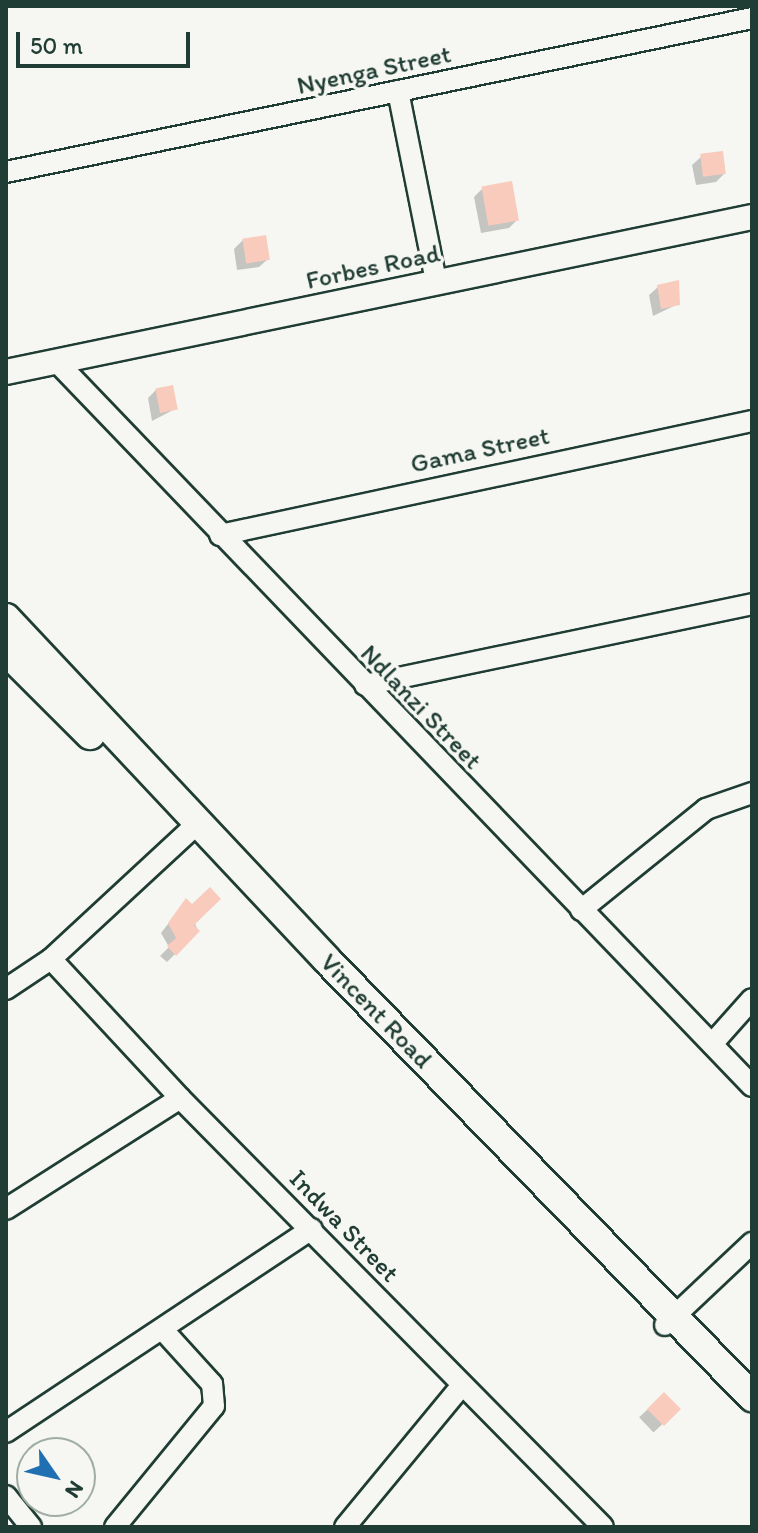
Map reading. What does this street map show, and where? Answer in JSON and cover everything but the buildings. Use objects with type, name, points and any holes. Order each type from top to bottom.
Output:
[{"type":"main road","name":"Vincent Road","points":[[6,618],[192,828]]},
{"type":"main road","name":"Vincent Road","points":[[6,651],[192,828],[669,1322],[752,1415]]},
{"type":"main road","name":"Vincent Road","points":[[669,1322],[752,1397]]},
{"type":"street","name":"Nyenga Street","points":[[6,172],[752,18]]},
{"type":"street","points":[[398,91],[436,282]]},
{"type":"street","name":"Forbes Road","points":[[6,372],[752,217]]},
{"type":"street","name":"Ndlanzi Street","points":[[56,361],[752,1086]]},
{"type":"street","name":"Gama Street","points":[[220,535],[752,421]]},
{"type":"street","points":[[365,685],[752,604]]},
{"type":"street","points":[[581,910],[697,815],[752,793]]},
{"type":"street","points":[[6,989],[51,959],[192,828]]},
{"type":"street","name":"Indwa Street","points":[[51,959],[180,1098],[312,1229],[592,1523]]},
{"type":"street","points":[[712,1044],[752,999]]},
{"type":"street","points":[[6,1209],[180,1098]]},
{"type":"street","points":[[6,1432],[312,1229]]},
{"type":"street","points":[[669,1322],[752,1243]]},
{"type":"street","points":[[115,1527],[214,1406],[212,1384],[163,1330]]},
{"type":"street","points":[[345,1527],[462,1385]]},
{"type":"street","points":[[6,1496],[31,1527]]}]
